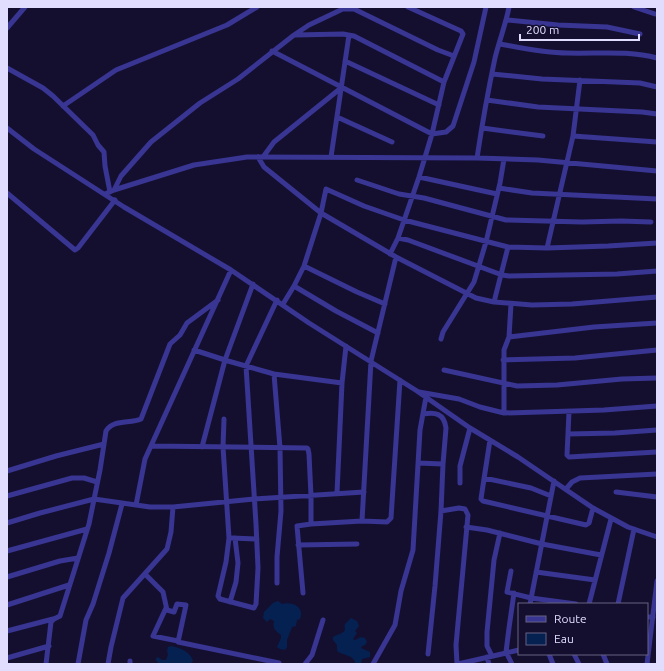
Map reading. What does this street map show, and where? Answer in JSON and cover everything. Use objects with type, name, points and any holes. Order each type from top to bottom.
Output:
[{"type":"street","points":[[7,28],[25,7]]},
{"type":"street","points":[[63,106],[116,70],[227,25],[256,7]]},
{"type":"street","points":[[390,254],[398,238],[413,196],[432,134],[444,82],[463,34],[462,32],[409,7]]},
{"type":"street","points":[[272,51],[432,134],[446,132],[453,126],[472,68],[486,7]]},
{"type":"street","points":[[477,158],[486,100],[509,7]]},
{"type":"street","points":[[634,7],[654,14]]},
{"type":"street","points":[[110,192],[121,176],[151,142],[200,103],[238,79],[294,34],[309,25],[346,8],[354,9],[438,50],[454,56]]},
{"type":"street","points":[[507,20],[558,25],[607,27],[640,34]]},
{"type":"street","points":[[294,34],[343,34],[354,36],[444,82]]},
{"type":"street","points":[[331,157],[349,35]]},
{"type":"street","points":[[500,44],[548,52],[625,53],[657,58]]},
{"type":"street","points":[[345,61],[439,105]]},
{"type":"street","points":[[7,68],[43,88],[93,135],[98,145],[104,152],[110,192],[115,200],[253,284],[309,323],[371,361],[470,428],[554,481],[593,508],[611,519],[657,537]]},
{"type":"street","points":[[492,74],[542,79],[640,83],[657,87]]},
{"type":"street","points":[[547,248],[573,136],[580,80]]},
{"type":"street","points":[[260,157],[274,142],[341,88]]},
{"type":"street","points":[[486,100],[538,108],[577,108],[657,114]]},
{"type":"street","points":[[337,117],[392,142]]},
{"type":"street","points":[[7,128],[34,149],[110,192],[194,165],[247,156],[477,158],[567,163],[657,171]]},
{"type":"street","points":[[482,128],[543,136]]},
{"type":"street","points":[[573,136],[657,142]]},
{"type":"street","points":[[260,157],[264,167],[321,213],[390,254],[476,298],[511,304],[572,304],[657,297]]},
{"type":"street","points":[[441,339],[443,332],[463,298],[468,294],[474,282],[498,194],[504,159]]},
{"type":"street","points":[[419,177],[498,194]]},
{"type":"street","points":[[357,180],[399,194],[413,196],[506,220],[582,222],[622,220],[651,222]]},
{"type":"street","points":[[283,304],[304,266],[321,213],[325,190],[327,188],[364,206],[404,220],[508,247],[547,248],[657,243]]},
{"type":"street","points":[[499,188],[532,193],[657,199]]},
{"type":"street","points":[[7,193],[75,250],[115,200]]},
{"type":"street","points":[[398,238],[408,240],[479,267],[509,276],[617,274],[657,271]]},
{"type":"street","points":[[494,302],[508,247]]},
{"type":"street","points":[[362,521],[371,361],[396,257]]},
{"type":"street","points":[[304,266],[385,304]]},
{"type":"street","points":[[136,506],[145,459],[231,270]]},
{"type":"street","points":[[202,447],[225,360],[253,284]]},
{"type":"street","points":[[294,286],[336,311],[378,333]]},
{"type":"street","points":[[7,631],[60,616],[87,529],[108,427],[120,422],[136,421],[141,419],[170,344],[180,335],[187,323],[218,300]]},
{"type":"street","points":[[232,538],[218,596],[220,599],[255,608],[258,568],[257,538],[246,366],[277,300]]},
{"type":"street","points":[[504,413],[503,360],[504,350],[509,337],[511,304]]},
{"type":"street","points":[[509,337],[594,327],[657,323]]},
{"type":"street","points":[[337,493],[342,382],[346,346]]},
{"type":"street","points":[[194,350],[274,374],[342,382]]},
{"type":"street","points":[[503,360],[575,358],[657,350]]},
{"type":"street","points":[[444,370],[517,386],[557,385],[622,379],[657,378]]},
{"type":"street","points":[[274,374],[280,448],[281,497],[277,557],[277,583]]},
{"type":"street","points":[[303,593],[297,526],[362,521],[387,522],[391,518],[400,380]]},
{"type":"street","points":[[417,391],[458,399],[480,407],[504,413],[569,412],[657,406]]},
{"type":"street","points":[[373,664],[395,625],[401,591],[413,550],[420,430],[426,397]]},
{"type":"street","points":[[422,414],[433,412],[438,414],[445,422],[446,428],[441,511],[428,654]]},
{"type":"street","points":[[569,412],[567,455],[569,458],[657,452]]},
{"type":"street","points":[[224,419],[223,447],[226,501],[238,563],[236,582],[230,602]]},
{"type":"street","points":[[460,483],[460,466],[470,428]]},
{"type":"street","points":[[568,434],[657,430]]},
{"type":"street","points":[[490,440],[481,499],[483,501],[494,505],[515,508],[586,525],[589,523],[593,508]]},
{"type":"street","points":[[7,471],[56,456],[104,444]]},
{"type":"street","points":[[151,446],[300,447],[308,449],[311,524]]},
{"type":"street","points":[[418,463],[443,464]]},
{"type":"street","points":[[566,489],[572,482],[580,478],[657,474]]},
{"type":"street","points":[[7,496],[72,478],[84,478],[97,482]]},
{"type":"street","points":[[484,478],[531,488],[551,496]]},
{"type":"street","points":[[530,603],[554,481]]},
{"type":"street","points":[[7,523],[94,499],[136,506],[172,507],[226,501],[364,492]]},
{"type":"street","points":[[616,492],[657,497]]},
{"type":"street","points":[[78,664],[86,620],[93,604],[109,554],[122,504]]},
{"type":"street","points":[[108,664],[110,647],[125,594],[167,549],[171,532],[172,507]]},
{"type":"street","points":[[441,511],[459,508],[464,509],[468,515],[456,645],[458,664],[518,650]]},
{"type":"street","points":[[589,603],[611,519]]},
{"type":"street","points":[[466,527],[500,533],[542,544],[602,555]]},
{"type":"street","points":[[7,550],[87,529]]},
{"type":"street","points":[[618,603],[634,529]]},
{"type":"street","points":[[489,664],[490,656],[487,646],[487,632],[494,560],[500,533]]},
{"type":"street","points":[[232,538],[257,538]]},
{"type":"street","points":[[298,545],[357,544]]},
{"type":"street","points":[[7,576],[60,561],[78,558]]},
{"type":"street","points":[[511,572],[507,591],[531,598],[568,603]]},
{"type":"street","points":[[536,572],[595,580]]},
{"type":"street","points":[[145,574],[163,592],[166,608],[153,636],[203,648],[279,663]]},
{"type":"street","points":[[647,664],[657,581]]},
{"type":"street","points":[[7,605],[69,585]]},
{"type":"street","points":[[512,664],[506,652],[514,593]]},
{"type":"street","points":[[166,608],[174,612],[177,604],[186,605],[178,641]]},
{"type":"street","points":[[648,617],[653,617]]},
{"type":"street","points":[[46,664],[51,622],[53,619]]},
{"type":"street","points":[[305,664],[312,655],[323,620]]},
{"type":"street","points":[[650,643],[657,644]]},
{"type":"street","points":[[7,658],[49,646]]},
{"type":"street","points":[[574,655],[579,664]]},
{"type":"water","points":[[278,601],[282,604],[293,604],[301,611],[300,619],[297,620],[296,626],[292,627],[285,650],[277,647],[281,635],[274,628],[274,621],[270,619],[267,622],[263,618],[264,612],[273,603]]},
{"type":"water","points":[[351,618],[357,621],[359,626],[355,631],[357,633],[353,639],[355,640],[361,637],[365,638],[367,642],[361,648],[370,652],[370,657],[362,659],[361,664],[355,664],[355,661],[351,657],[338,652],[337,645],[333,640],[333,637],[345,630],[345,624]]},
{"type":"water","points":[[171,646],[187,652],[193,661],[190,664],[159,664],[156,658],[158,657],[162,660],[166,660],[168,655],[168,647]]}]
